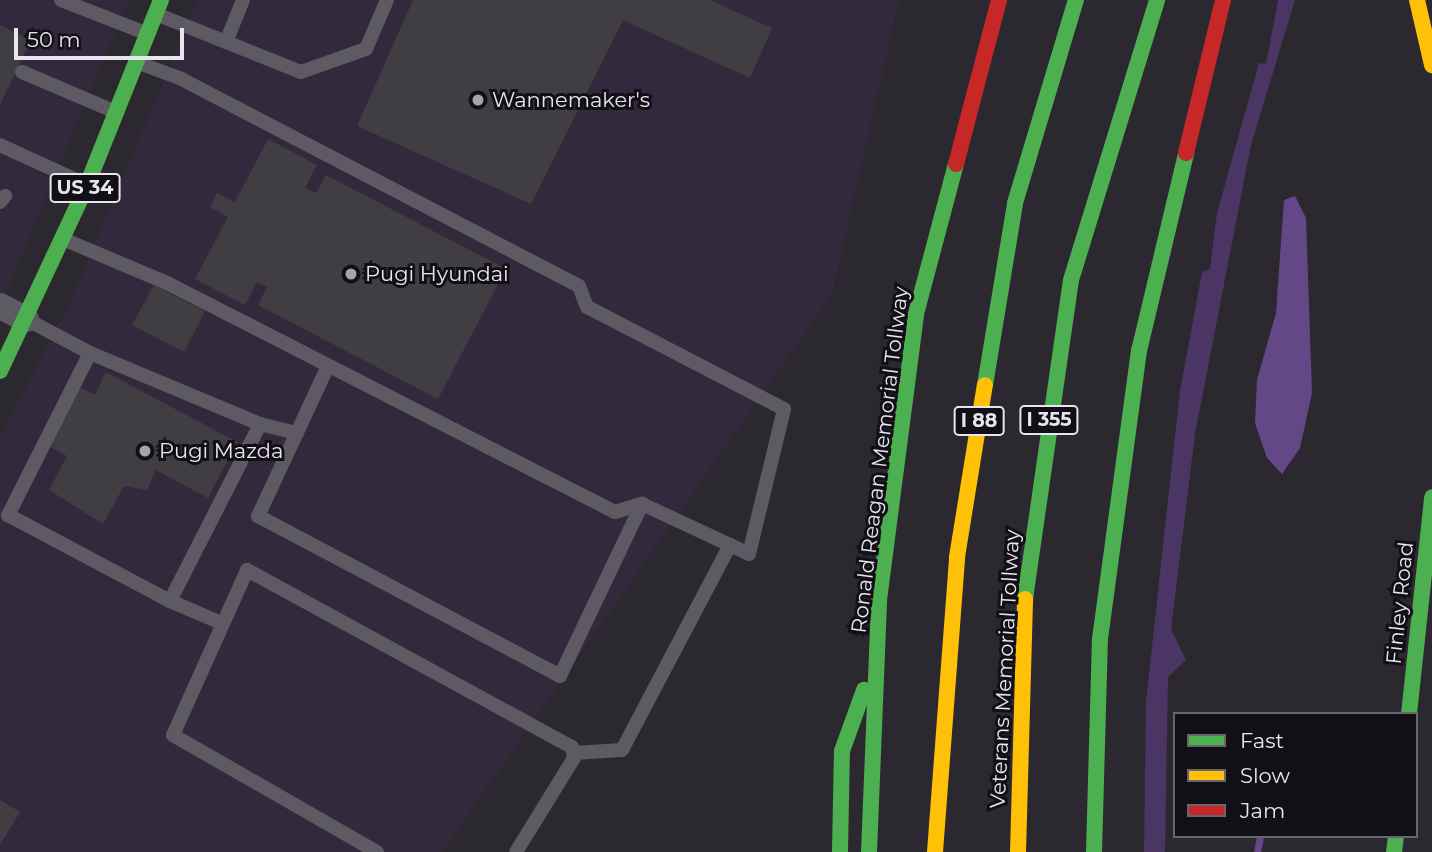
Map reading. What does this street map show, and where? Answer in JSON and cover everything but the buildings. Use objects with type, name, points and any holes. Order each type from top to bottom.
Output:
[{"type":"main road","name":"Ronald Reagan Memorial Tollway","points":[[869,852],[877,652],[916,314],[999,0]]},
{"type":"main road","name":"I 88","points":[[936,852],[957,557],[1015,203],[1076,0]]},
{"type":"main road","name":"Veterans Memorial Tollway","points":[[1018,852],[1026,561],[1071,280],[1157,0]]},
{"type":"main road","points":[[1094,852],[1100,639],[1139,351],[1223,0]]},
{"type":"main road","points":[[1417,0],[1432,65]]},
{"type":"main road","name":"US 34","points":[[0,371],[87,185],[159,7]]},
{"type":"main road","name":"Finley Road","points":[[1409,712],[1432,497]]},
{"type":"main road","points":[[839,852],[842,751],[877,652]]},
{"type":"street","points":[[0,306],[26,319]]},
{"type":"lane","points":[[61,0],[149,34]]},
{"type":"lane","points":[[226,42],[243,0]]},
{"type":"lane","points":[[159,7],[226,42],[301,72],[366,49],[387,0]]},
{"type":"lane","points":[[63,239],[328,366],[615,512],[642,504],[749,554],[783,409],[587,307],[579,286],[182,79],[137,63]]},
{"type":"lane","points":[[23,72],[117,112]]},
{"type":"lane","points":[[0,145],[87,185]]},
{"type":"lane","points":[[26,319],[90,353],[260,424],[297,433]]},
{"type":"lane","points":[[90,353],[8,515],[170,601],[219,622]]},
{"type":"lane","points":[[328,366],[258,516],[559,676],[642,504]]},
{"type":"lane","points":[[170,601],[260,424]]},
{"type":"lane","points":[[377,852],[173,735],[219,622],[252,568],[573,753],[622,750],[730,545]]},
{"type":"lane","points":[[516,852],[573,753]]},
{"type":"shaded area","points":[[0,0],[129,0],[0,307]]},
{"type":"shaded area","points":[[198,0],[899,0],[832,294],[442,852],[0,852],[0,436],[70,303]]},
{"type":"shaded area","points":[[1278,0],[1295,0],[1251,145],[1195,434],[1171,629],[1186,660],[1168,677],[1165,852],[1144,852],[1146,701],[1180,391],[1202,272],[1210,269],[1217,213],[1259,63],[1266,64]]},
{"type":"shaded area","points":[[1295,196],[1306,218],[1312,393],[1300,448],[1282,474],[1267,458],[1255,423],[1257,380],[1276,313],[1284,200]]},
{"type":"waterway","points":[[1257,852],[1260,838]]},
{"type":"traffic: fast","points":[[0,371],[87,185],[161,0]]},
{"type":"traffic: fast","points":[[985,385],[1015,203],[1076,0]]},
{"type":"traffic: fast","points":[[1025,599],[1071,280],[1157,0]]},
{"type":"traffic: fast","points":[[1094,852],[1100,639],[1139,351],[1186,153]]},
{"type":"traffic: fast","points":[[869,852],[879,600],[916,314],[956,164]]},
{"type":"traffic: fast","points":[[1409,712],[1432,497]]},
{"type":"traffic: fast","points":[[840,852],[842,751],[864,690]]},
{"type":"traffic: fast","points":[[1394,852],[1396,838]]},
{"type":"traffic: slow","points":[[1417,0],[1432,65]]},
{"type":"traffic: slow","points":[[935,852],[957,557],[985,385]]},
{"type":"traffic: slow","points":[[1018,852],[1025,599]]},
{"type":"traffic: jam","points":[[956,164],[999,0]]},
{"type":"traffic: jam","points":[[1186,153],[1223,0]]},
{"type":"place","name":"Wannemaker's","points":[[478,100]]},
{"type":"place","name":"Pugi Hyundai","points":[[351,274]]},
{"type":"place","name":"Pugi Mazda","points":[[145,451]]}]
